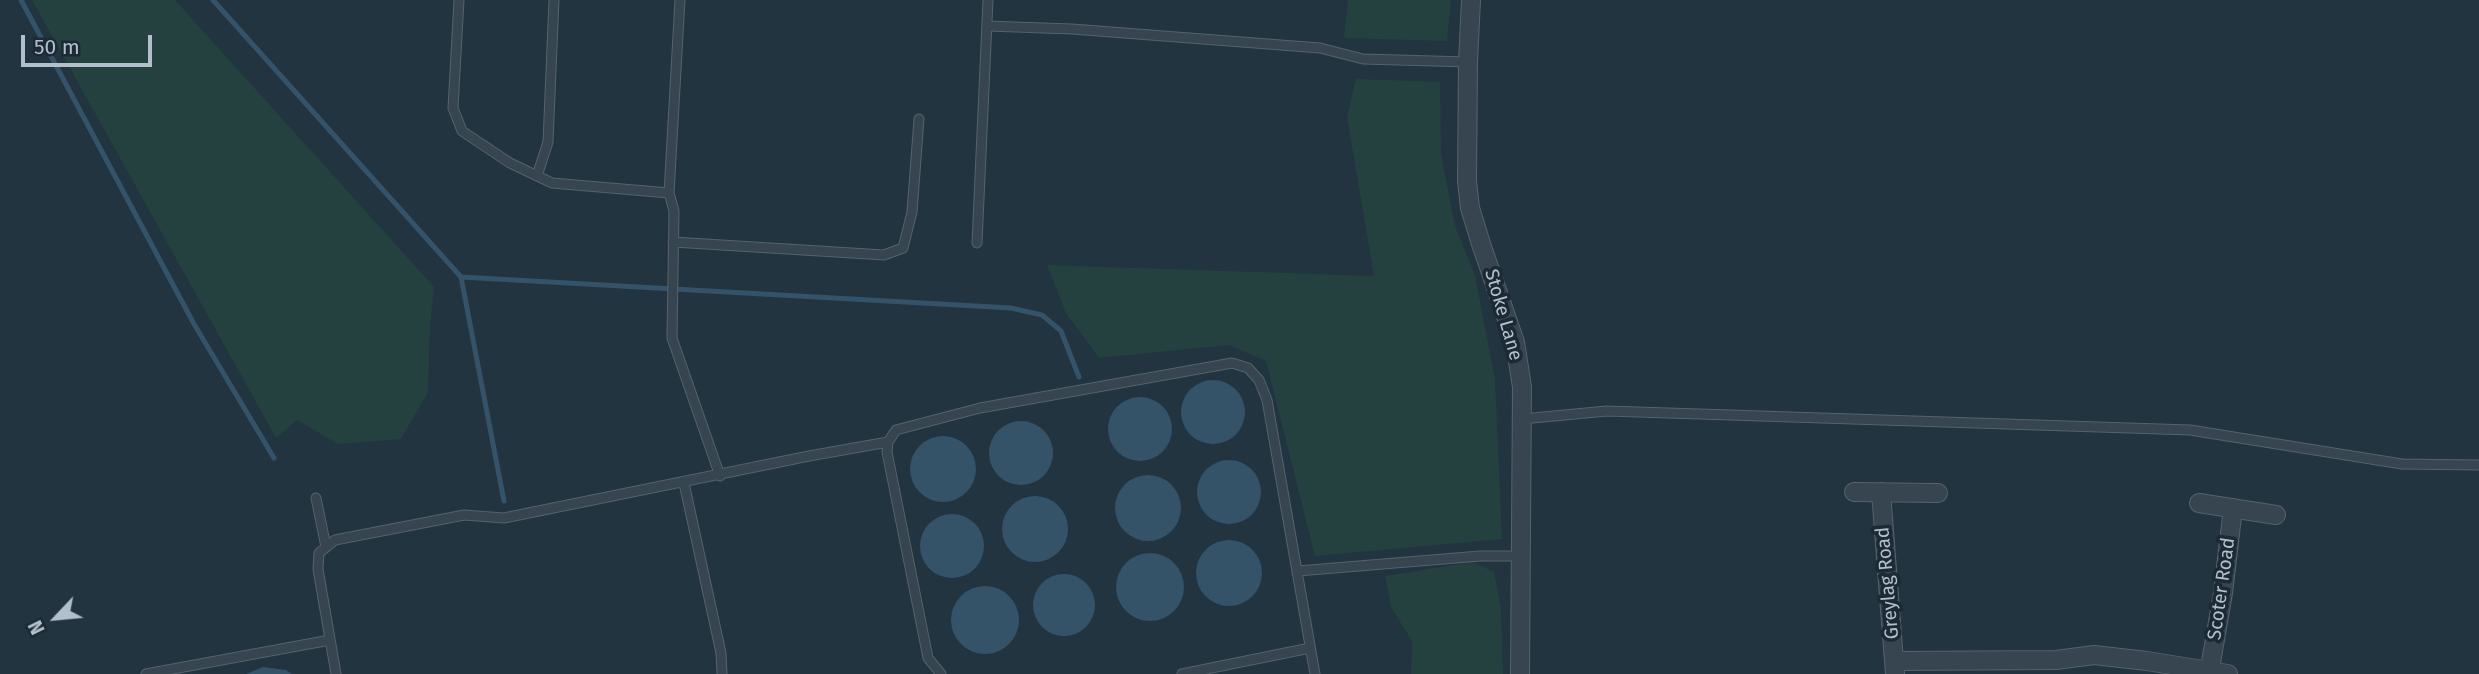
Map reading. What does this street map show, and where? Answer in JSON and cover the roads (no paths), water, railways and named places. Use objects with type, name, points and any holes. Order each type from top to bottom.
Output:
[{"type":"street","name":"Stoke Lane","points":[[1471,0],[1467,181],[1470,208],[1515,342],[1522,387],[1520,674]]},
{"type":"street","points":[[1854,492],[1938,493]]},
{"type":"street","name":"Greylag Road","points":[[1881,492],[1895,668]]},
{"type":"street","points":[[2199,503],[2276,515]]},
{"type":"street","name":"Scoter Road","points":[[2209,672],[2223,593],[2233,508]]},
{"type":"street","points":[[1895,668],[2055,667],[2094,655],[2228,674]]},
{"type":"lane","points":[[459,0],[453,108],[462,131],[510,163],[552,183],[668,193]]},
{"type":"lane","points":[[537,176],[548,142],[554,0]]},
{"type":"lane","points":[[680,0],[668,193],[674,211],[672,338],[720,476]]},
{"type":"lane","points":[[977,243],[988,0]]},
{"type":"lane","points":[[986,26],[1072,29],[1320,48],[1363,59],[1468,62]]},
{"type":"lane","points":[[674,242],[884,255],[903,248],[912,212],[919,119]]},
{"type":"lane","points":[[941,674],[928,658],[887,452],[888,442],[896,430],[980,408],[1232,363],[1248,368],[1254,374],[1267,400],[1315,674]]},
{"type":"lane","points":[[1521,419],[1607,411],[2177,429],[2402,464],[2479,465]]},
{"type":"lane","points":[[337,674],[318,569],[319,553],[335,540],[464,515],[504,518],[888,442]]},
{"type":"lane","points":[[684,483],[721,653],[722,674]]},
{"type":"lane","points":[[316,498],[326,547]]},
{"type":"lane","points":[[1298,571],[1480,556],[1520,556]]},
{"type":"lane","points":[[146,674],[330,639]]},
{"type":"lane","points":[[1182,674],[1310,648]]},
{"type":"water","points":[[1207,380],[1219,380],[1236,389],[1243,400],[1243,424],[1236,435],[1219,444],[1207,444],[1195,439],[1186,430],[1181,418],[1181,406],[1186,394],[1195,385]]},
{"type":"water","points":[[1140,397],[1158,403],[1166,411],[1172,429],[1166,447],[1158,455],[1140,461],[1122,455],[1114,447],[1108,429],[1114,411],[1122,403]]},
{"type":"water","points":[[1015,421],[1027,421],[1044,430],[1051,441],[1051,465],[1044,476],[1027,485],[1015,485],[1003,480],[994,471],[989,459],[989,447],[994,435],[1003,426]]},
{"type":"water","points":[[943,436],[966,446],[976,469],[966,492],[943,502],[920,492],[910,469],[920,446]]},
{"type":"water","points":[[1223,460],[1235,460],[1252,469],[1259,480],[1259,504],[1252,515],[1235,524],[1223,524],[1211,519],[1202,510],[1197,498],[1197,486],[1202,474],[1211,465]]},
{"type":"water","points":[[1148,475],[1171,485],[1181,508],[1171,531],[1148,541],[1125,531],[1115,508],[1125,485]]},
{"type":"water","points":[[1041,496],[1059,505],[1066,516],[1066,542],[1059,553],[1048,560],[1029,562],[1011,553],[1004,542],[1002,523],[1011,505],[1022,498]]},
{"type":"water","points":[[952,514],[970,520],[978,528],[984,546],[978,564],[970,572],[952,578],[934,572],[926,564],[920,546],[926,528],[934,520]]},
{"type":"water","points":[[1229,540],[1242,543],[1252,550],[1259,560],[1262,573],[1259,586],[1252,596],[1242,603],[1229,606],[1216,603],[1206,596],[1199,586],[1196,573],[1199,560],[1206,550],[1216,543]]},
{"type":"water","points":[[1150,553],[1163,556],[1174,563],[1181,574],[1184,587],[1181,600],[1174,611],[1163,618],[1150,621],[1137,618],[1126,611],[1119,600],[1116,587],[1119,574],[1126,563],[1137,556]]},
{"type":"water","points":[[1058,574],[1070,574],[1086,583],[1093,593],[1093,617],[1086,627],[1070,636],[1058,636],[1047,631],[1038,622],[1033,611],[1033,599],[1038,588],[1047,579]]},
{"type":"water","points":[[978,586],[992,586],[1004,591],[1014,601],[1019,620],[1014,639],[1004,649],[992,654],[978,654],[966,649],[956,639],[951,627],[951,613],[956,601],[966,591]]},
{"type":"water","points":[[263,667],[286,670],[292,674],[246,674]]},
{"type":"waterway","points":[[21,0],[194,324],[274,458]]},
{"type":"waterway","points":[[213,0],[461,277],[504,501]]},
{"type":"waterway","points":[[461,277],[1011,308],[1042,315],[1061,331],[1079,377]]}]
